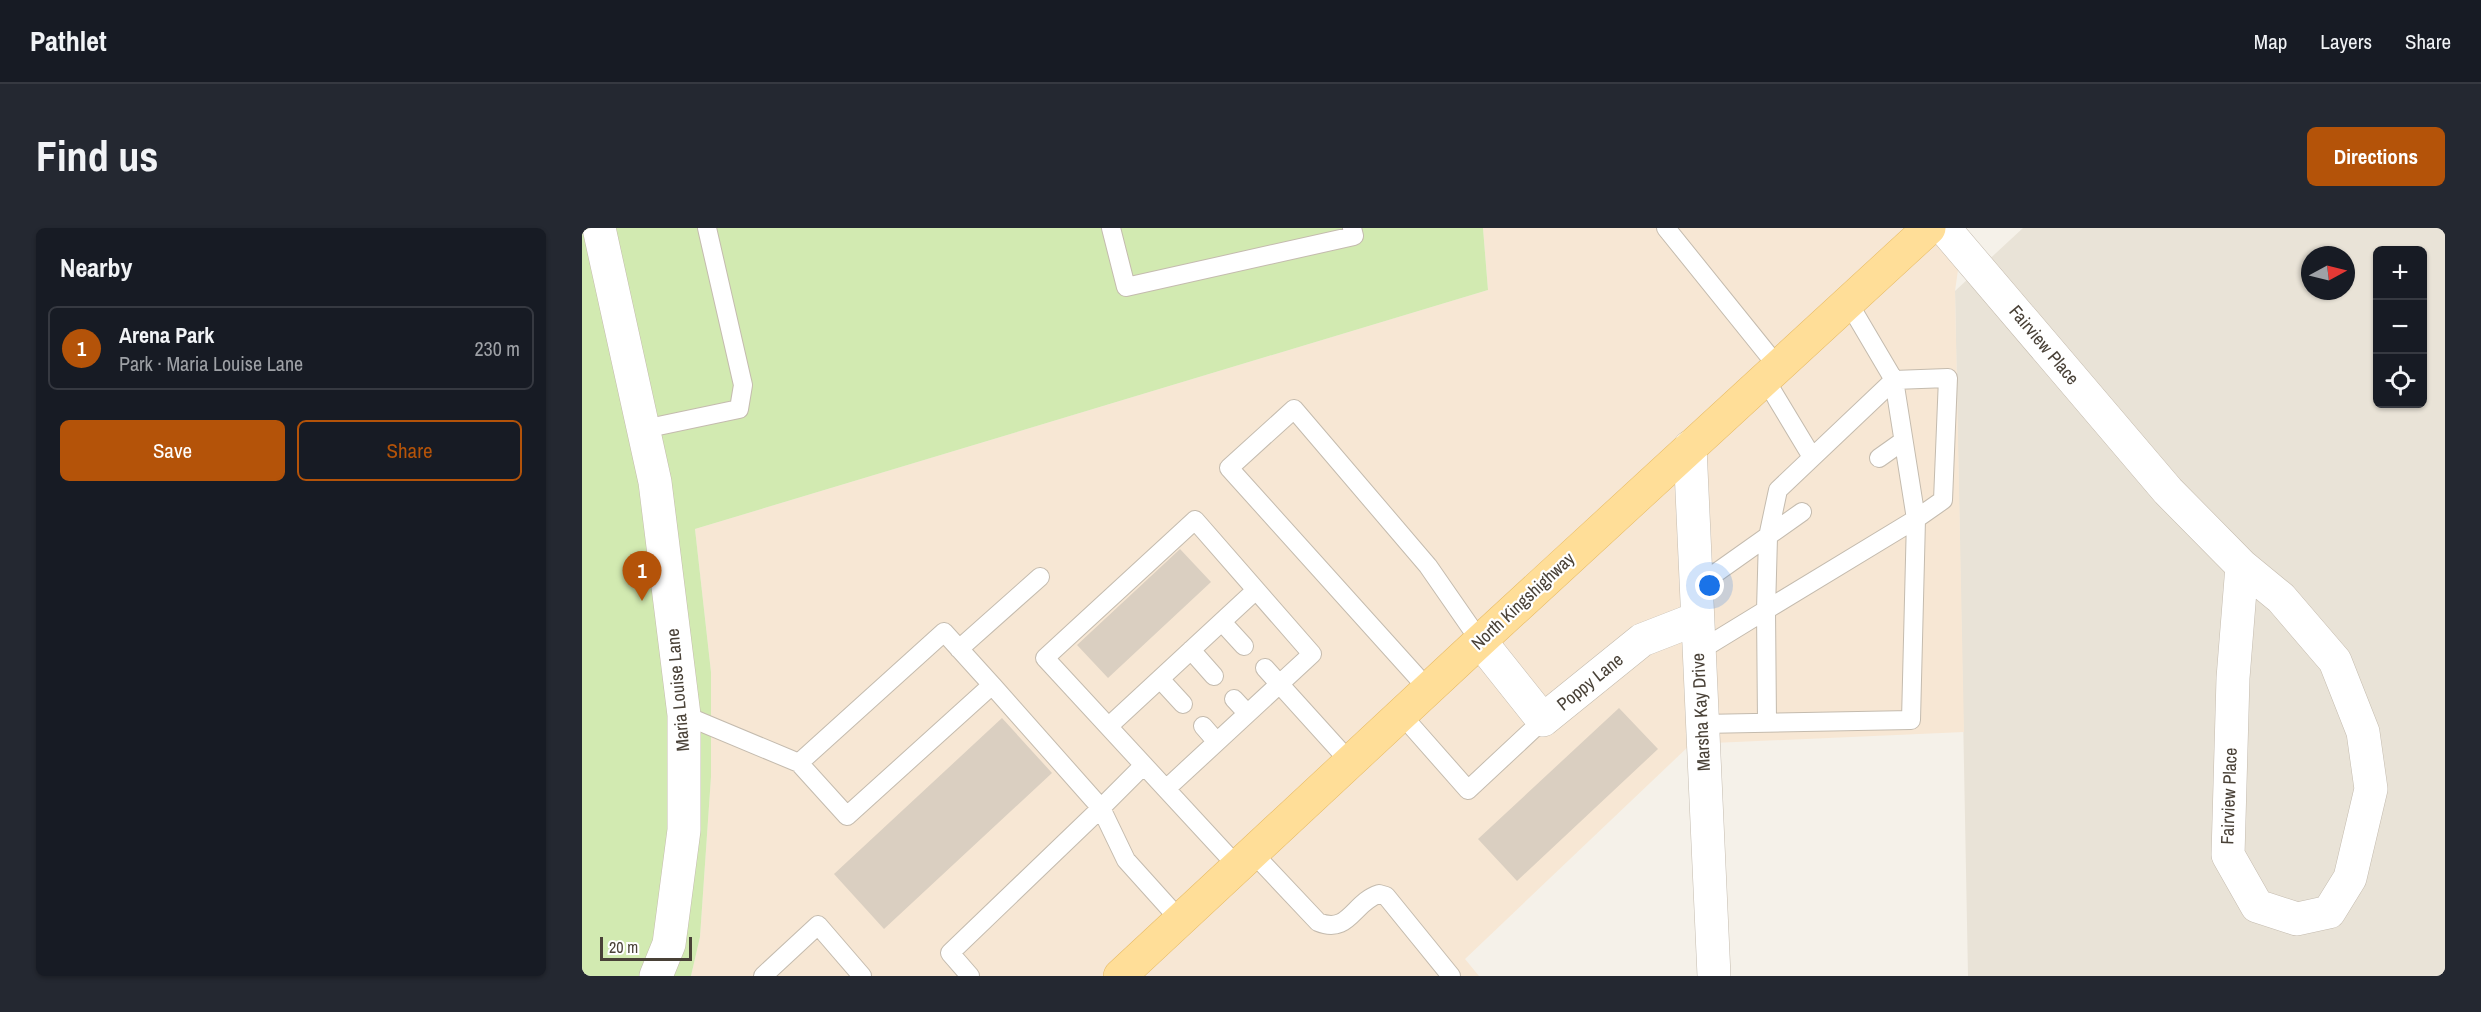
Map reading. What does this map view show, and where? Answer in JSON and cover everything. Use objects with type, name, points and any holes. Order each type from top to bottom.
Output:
[{"type":"main road","name":"North Kingshighway","points":[[1120,976],[1929,228]]},
{"type":"street","name":"Fairview Place","points":[[1944,228],[2168,491],[2242,566],[2281,598],[2334,661],[2363,732],[2371,789],[2350,878],[2329,912],[2297,919],[2257,906],[2228,855],[2233,678],[2242,566]]},
{"type":"street","name":"Maria Louise Lane","points":[[594,237],[644,429],[655,482],[684,716],[684,830],[669,944],[656,976]]},
{"type":"street","name":"Marsha Kay Drive","points":[[1690,447],[1714,976]]},
{"type":"street","name":"Poppy Lane","points":[[1480,641],[1543,720],[1642,640],[1698,635]]},
{"type":"lane","points":[[644,429],[740,410],[743,385],[707,228]]},
{"type":"lane","points":[[1111,228],[1126,286],[1354,236],[1352,228]]},
{"type":"lane","points":[[1666,228],[1772,373],[1812,457]]},
{"type":"lane","points":[[1702,724],[1911,720],[1916,519],[1894,380],[1848,302]]},
{"type":"lane","points":[[1698,635],[1766,610],[1916,519],[1943,500],[1948,378],[1894,380],[1778,490],[1768,537],[1766,610],[1767,722]]},
{"type":"lane","points":[[1428,689],[1229,468],[1294,409],[1428,566],[1480,641]]},
{"type":"lane","points":[[1879,458],[1903,441]]},
{"type":"lane","points":[[1696,587],[1802,512]]},
{"type":"lane","points":[[1166,789],[1312,654],[1194,520],[1045,658],[1166,789],[1318,922],[1331,927],[1341,924],[1370,896],[1379,894],[1386,896],[1451,976]]},
{"type":"lane","points":[[959,649],[1040,577]]},
{"type":"lane","points":[[1109,726],[1256,590]]},
{"type":"lane","points":[[1222,622],[1244,646]]},
{"type":"lane","points":[[799,763],[944,632],[1101,808],[1126,860],[1180,920]]},
{"type":"lane","points":[[1191,650],[1214,676]]},
{"type":"lane","points":[[1264,668],[1350,762]]},
{"type":"lane","points":[[1160,679],[1183,704]]},
{"type":"lane","points":[[684,716],[799,763],[847,816],[992,686]]},
{"type":"lane","points":[[1234,699],[1247,713]]},
{"type":"lane","points":[[1401,714],[1468,790],[1543,720]]},
{"type":"lane","points":[[1203,726],[1216,741]]},
{"type":"lane","points":[[970,976],[950,953],[1144,765]]},
{"type":"lane","points":[[764,976],[818,925],[862,976]]},
{"type":"shaded area","points":[[1483,228],[1964,228],[1955,291],[1964,732],[1691,744],[1465,959],[1479,976],[691,976],[700,937],[711,777],[711,672],[695,529],[1488,290]]},
{"type":"shaded area","points":[[2023,228],[2445,228],[2445,976],[1968,976],[1955,291]]},
{"type":"green space","points":[[582,228],[1483,228],[1488,290],[695,529],[711,672],[711,777],[700,937],[691,976],[582,976]]},
{"type":"building","points":[[1180,549],[1211,582],[1108,678],[1077,645]]},
{"type":"building","points":[[1619,708],[1658,749],[1517,881],[1478,839]]},
{"type":"building","points":[[1002,718],[1052,773],[884,929],[834,874]]},
{"type":"place","name":"Arena Park","points":[[642,601]]}]
